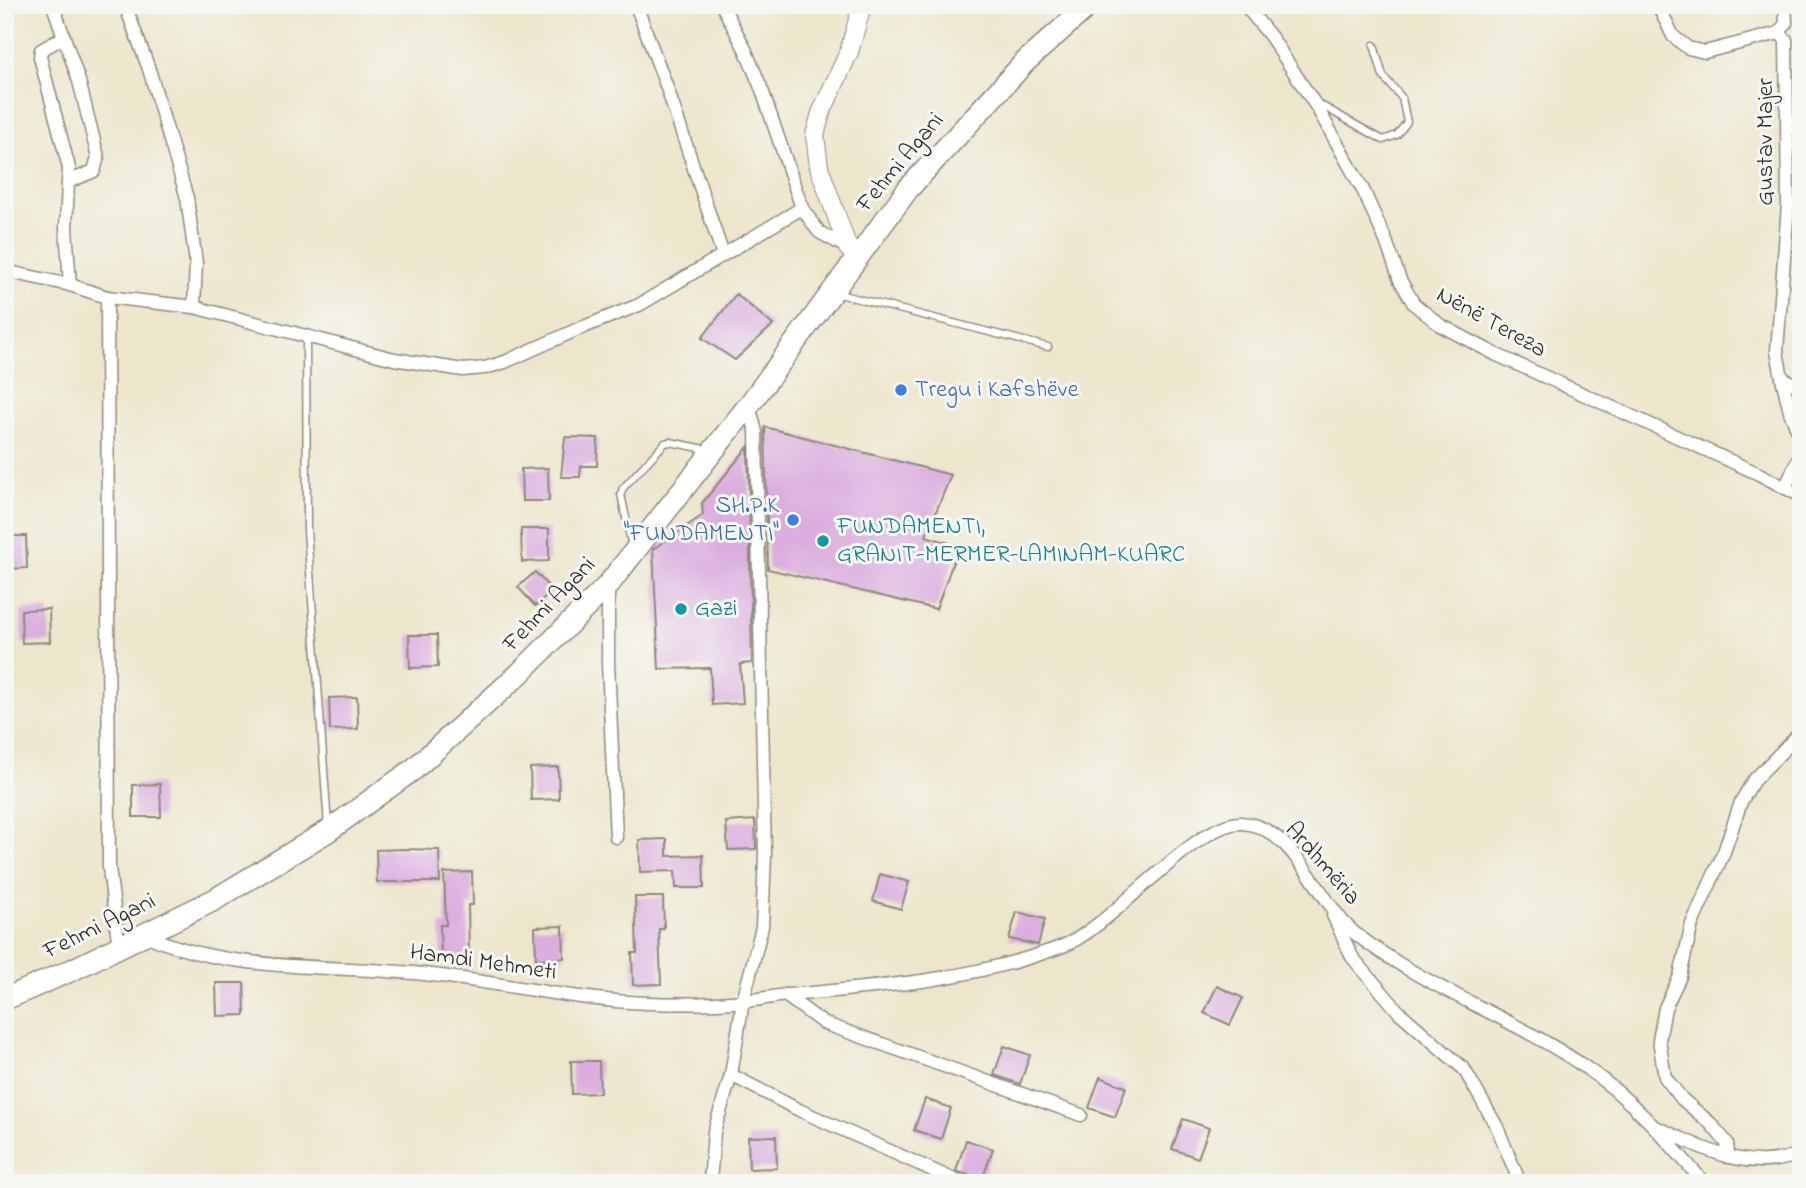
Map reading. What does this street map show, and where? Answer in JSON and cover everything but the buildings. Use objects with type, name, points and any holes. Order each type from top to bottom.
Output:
[{"type":"main road","name":"Fehmi Agani","points":[[5,999],[119,948],[214,900],[328,831],[414,769],[519,674],[608,585],[634,553],[833,292],[853,253],[1025,62],[1089,5]]},
{"type":"street","points":[[53,5],[79,81],[99,157],[94,170],[68,182]]},
{"type":"street","points":[[125,5],[149,69],[187,198],[196,263],[194,307]]},
{"type":"street","points":[[636,5],[723,255]]},
{"type":"street","points":[[722,5],[762,90],[802,208],[819,232],[853,253]]},
{"type":"street","points":[[853,253],[819,167],[815,135],[821,113],[849,52],[862,5]]},
{"type":"street","name":"Nënë Tereza","points":[[1245,5],[1271,37],[1312,100],[1363,190],[1400,280],[1414,304],[1440,325],[1497,355],[1604,402],[1801,496]]},
{"type":"street","points":[[1658,5],[1673,36],[1688,48],[1705,52],[1779,33],[1786,23],[1785,5]]},
{"type":"street","name":"Gustav Majer","points":[[1779,33],[1786,40],[1788,205],[1777,351],[1790,412],[1801,439]]},
{"type":"street","points":[[64,37],[41,50],[40,57],[69,168],[66,228],[70,285]]},
{"type":"street","points":[[5,271],[70,285],[107,297],[194,307],[394,359],[439,367],[485,368],[639,305],[802,208]]},
{"type":"street","points":[[107,297],[108,868],[119,948]]},
{"type":"street","points":[[1782,378],[1801,387]]},
{"type":"street","points":[[710,1183],[713,1132],[731,1075],[743,1001],[762,927],[765,855],[756,432],[749,405]]},
{"type":"street","points":[[1785,488],[1801,453]]},
{"type":"street","points":[[608,585],[608,663],[616,837]]},
{"type":"street","points":[[1728,1157],[1727,1143],[1710,1123],[1682,1099],[1665,1077],[1659,1040],[1665,1008],[1680,976],[1692,924],[1724,852],[1741,802],[1753,781],[1800,733]]},
{"type":"street","name":"Ardhmëria","points":[[743,1001],[932,981],[1031,957],[1068,945],[1098,925],[1196,843],[1228,824],[1245,823],[1272,833],[1296,857],[1352,932],[1398,963],[1537,1037],[1586,1067],[1636,1106],[1704,1183]]},
{"type":"street","points":[[1323,892],[1352,957],[1399,1012],[1464,1069],[1497,1128],[1520,1183]]},
{"type":"street","name":"Hamdi Mehmeti","points":[[146,935],[170,947],[201,955],[246,961],[416,973],[562,995],[648,1003],[743,1001]]},
{"type":"street","points":[[785,995],[823,1023],[1081,1115]]},
{"type":"street","points":[[731,1075],[799,1110],[961,1183]]},
{"type":"street","points":[[1656,1127],[1736,1160],[1767,1162],[1801,1153]]},
{"type":"lane","points":[[1312,100],[1382,140],[1397,135],[1408,122],[1402,98],[1383,76],[1374,45]]},
{"type":"lane","points":[[833,292],[1048,347]]},
{"type":"lane","points":[[306,337],[307,530],[328,831]]},
{"type":"lane","points":[[634,553],[622,488],[665,443],[712,450]]},
{"type":"place","name":"Tregu i Kafshëve","points":[[901,390]]},
{"type":"place","name":"SH.P.K \"FUNDAMENTI\"","points":[[793,520]]},
{"type":"place","name":"FUNDAMENTI, GRANIT-MERMER-LAMINAM-KUARC","points":[[823,541]]},
{"type":"place","name":"Gazi","points":[[681,609]]}]
